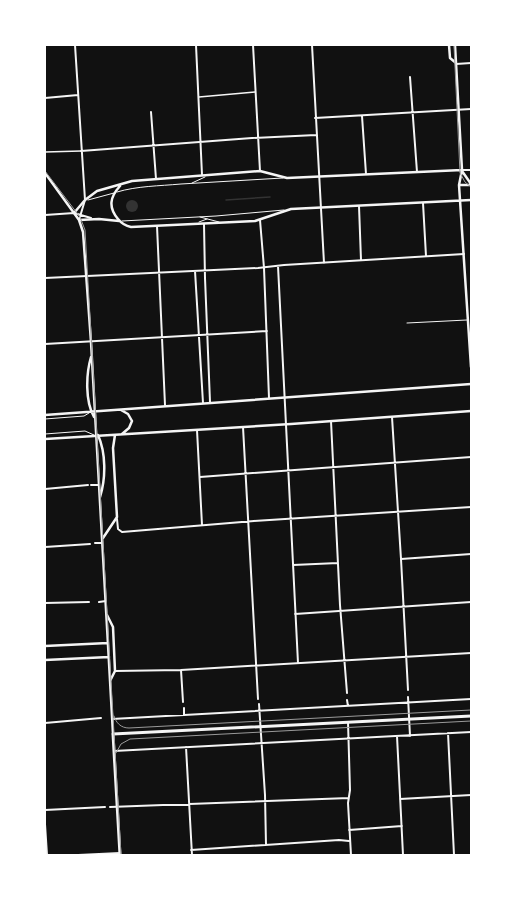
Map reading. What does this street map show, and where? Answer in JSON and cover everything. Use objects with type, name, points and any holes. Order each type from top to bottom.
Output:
[{"type":"main road","points":[[120,854],[113,734],[471,716]]},
{"type":"street","points":[[75,45],[85,200],[80,220],[83,232],[87,276],[91,342],[92,411]]},
{"type":"street","points":[[196,45],[202,175]]},
{"type":"street","points":[[253,45],[260,171]]},
{"type":"street","points":[[312,45],[324,262]]},
{"type":"street","points":[[449,45],[450,58],[456,64],[471,63]]},
{"type":"street","points":[[455,45],[462,170],[459,185],[471,367]]},
{"type":"street","points":[[410,77],[417,172]]},
{"type":"street","points":[[199,96],[256,92]]},
{"type":"street","points":[[45,98],[78,95]]},
{"type":"street","points":[[315,118],[471,109]]},
{"type":"street","points":[[151,112],[156,179]]},
{"type":"street","points":[[362,116],[366,174]]},
{"type":"street","points":[[45,152],[82,151],[316,135]]},
{"type":"street","points":[[459,185],[471,184],[462,170]]},
{"type":"street","points":[[74,213],[85,200],[97,191],[132,181],[260,171],[287,178],[471,170]]},
{"type":"street","points":[[45,173],[80,220]]},
{"type":"street","points":[[122,184],[114,193],[111,206],[119,221],[129,227],[260,220],[290,209],[471,200]]},
{"type":"street","points":[[423,203],[426,256]]},
{"type":"street","points":[[358,206],[361,260]]},
{"type":"street","points":[[45,215],[74,213],[93,219]]},
{"type":"street","points":[[80,220],[93,219],[119,221]]},
{"type":"street","points":[[260,220],[264,268],[269,398]]},
{"type":"street","points":[[204,224],[204,272],[210,402]]},
{"type":"street","points":[[156,226],[165,406]]},
{"type":"street","points":[[45,278],[195,271],[204,272],[324,262],[464,254]]},
{"type":"street","points":[[278,266],[298,663]]},
{"type":"street","points":[[195,271],[203,403]]},
{"type":"street","points":[[45,344],[267,331]]},
{"type":"street","points":[[91,355],[87,370],[89,402],[95,419],[95,430],[102,446],[104,483],[100,499]]},
{"type":"street","points":[[45,415],[471,384]]},
{"type":"street","points":[[117,409],[126,412],[131,418],[131,426],[122,434]]},
{"type":"street","points":[[45,439],[471,411]]},
{"type":"street","points":[[392,417],[408,690]]},
{"type":"street","points":[[331,421],[335,516],[347,693]]},
{"type":"street","points":[[243,426],[258,699]]},
{"type":"street","points":[[197,429],[202,525]]},
{"type":"street","points":[[97,435],[113,734]]},
{"type":"street","points":[[115,435],[113,448],[117,517],[118,529],[122,532],[397,511],[471,507]]},
{"type":"street","points":[[200,476],[471,457]]},
{"type":"street","points":[[45,488],[99,484]]},
{"type":"street","points":[[102,539],[117,517]]},
{"type":"street","points":[[95,543],[102,543]]},
{"type":"street","points":[[45,547],[90,544]]},
{"type":"street","points":[[401,559],[471,554]]},
{"type":"street","points":[[293,565],[338,563]]},
{"type":"street","points":[[99,602],[106,601]]},
{"type":"street","points":[[45,603],[89,602]]},
{"type":"street","points":[[295,614],[471,602]]},
{"type":"street","points":[[106,612],[113,627],[115,672],[110,682]]},
{"type":"street","points":[[45,646],[108,643]]},
{"type":"street","points":[[115,672],[181,670],[471,653]]},
{"type":"street","points":[[45,660],[109,657]]},
{"type":"street","points":[[181,670],[183,702]]},
{"type":"street","points":[[408,696],[410,736]]},
{"type":"street","points":[[112,719],[471,699]]},
{"type":"street","points":[[347,700],[348,706]]},
{"type":"street","points":[[258,704],[262,743],[266,846]]},
{"type":"street","points":[[184,708],[184,715]]},
{"type":"street","points":[[45,722],[101,718]]},
{"type":"street","points":[[348,722],[350,790],[348,803],[351,855]]},
{"type":"street","points":[[114,751],[471,732]]},
{"type":"street","points":[[448,734],[454,855]]},
{"type":"street","points":[[397,736],[403,855]]},
{"type":"street","points":[[186,747],[192,855]]},
{"type":"street","points":[[400,799],[471,795]]},
{"type":"street","points":[[110,807],[349,798]]},
{"type":"street","points":[[45,810],[105,807]]},
{"type":"street","points":[[45,824],[47,855]]},
{"type":"street","points":[[349,830],[402,826]]},
{"type":"street","points":[[192,850],[342,840],[349,841]]},
{"type":"street","points":[[78,855],[120,854]]},
{"type":"lane","points":[[190,183],[210,175]]},
{"type":"lane","points":[[85,200],[130,188],[287,178]]},
{"type":"lane","points":[[119,221],[216,216],[290,209]]},
{"type":"lane","points":[[194,224],[216,216]]},
{"type":"lane","points":[[198,217],[222,222]]},
{"type":"lane","points":[[407,323],[468,320]]},
{"type":"lane","points":[[45,419],[84,416],[92,411]]},
{"type":"lane","points":[[45,434],[85,431],[97,435]]},
{"type":"shaded area","points":[[130,200],[134,200],[138,206],[134,212],[130,212],[126,208],[126,204]]},
{"type":"waterway","points":[[226,200],[270,197]]},
{"type":"tram line","points":[[454,45],[460,173],[465,182],[471,187]]},
{"type":"tram line","points":[[45,171],[80,217],[85,230],[121,855]]},
{"type":"tram line","points":[[114,716],[119,725],[129,728],[471,710]]},
{"type":"tram line","points":[[116,753],[121,744],[130,739],[471,721]]}]
